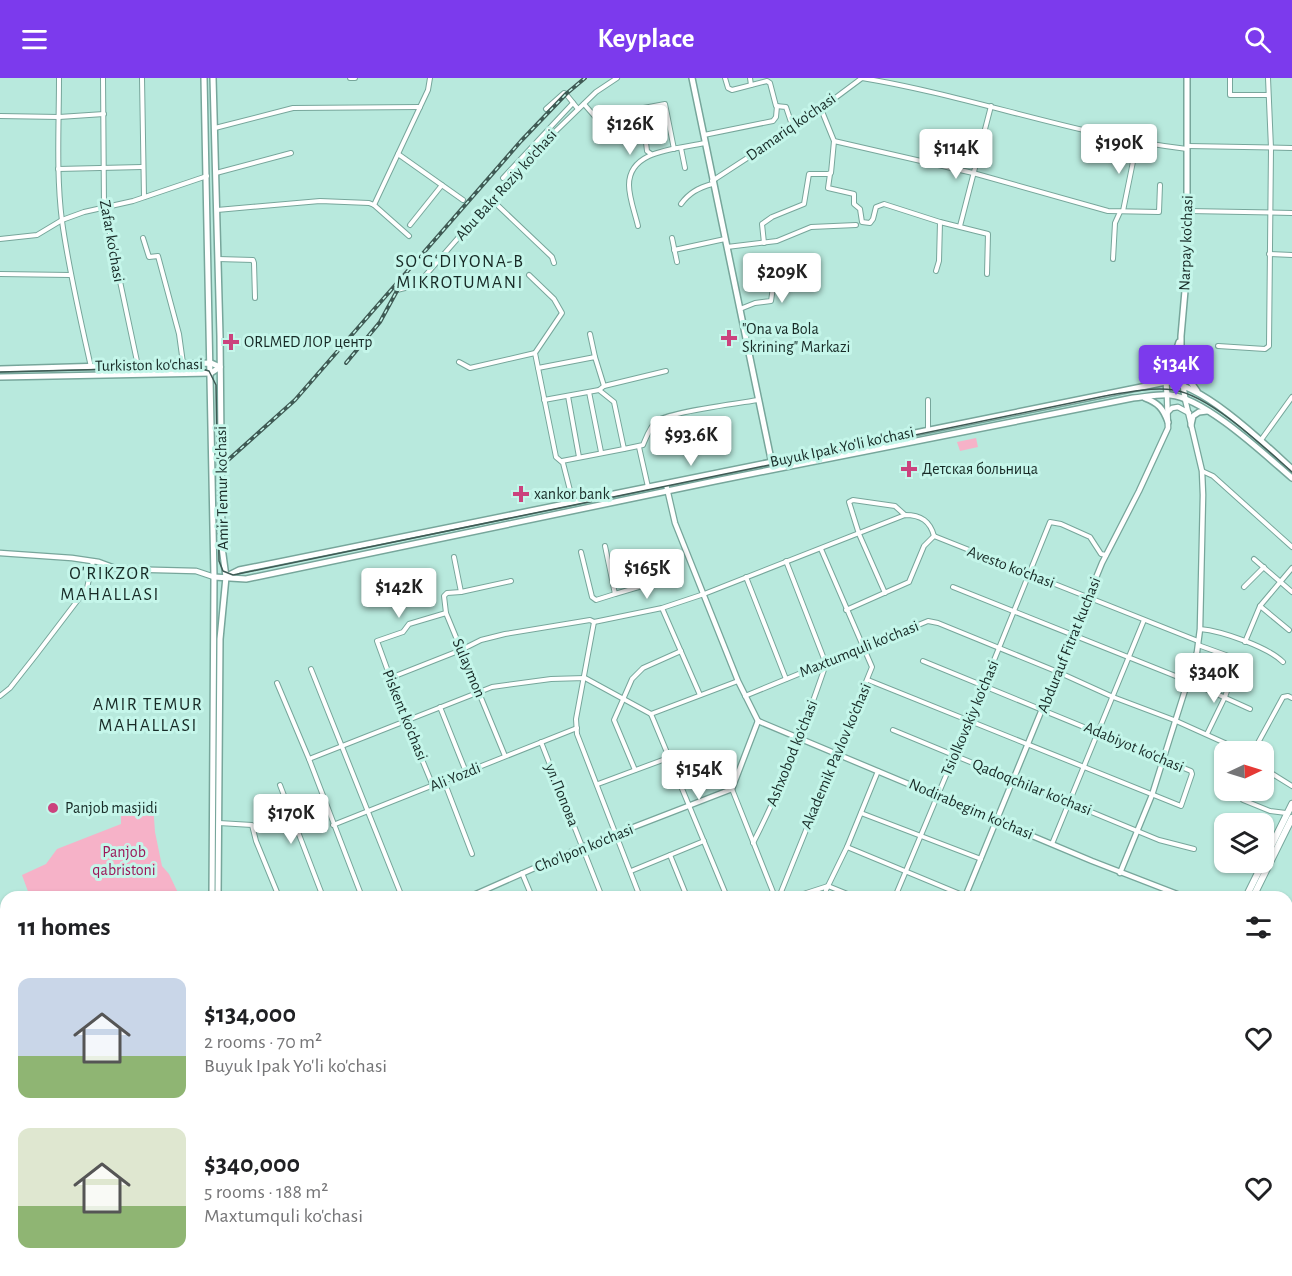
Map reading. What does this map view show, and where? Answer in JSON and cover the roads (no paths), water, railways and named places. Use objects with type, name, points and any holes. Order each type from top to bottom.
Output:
[{"type":"main road","name":"Amir Temur ko'chasi","points":[[204,78],[211,363],[218,891]]},
{"type":"main road","name":"Amir Temur ko'chasi","points":[[213,78],[219,259],[222,547],[225,577],[220,639],[219,823],[213,891]]},
{"type":"main road","points":[[692,78],[773,470]]},
{"type":"main road","name":"Narpay ko'chasi","points":[[1185,399],[1181,336],[1187,268],[1186,78]]},
{"type":"main road","name":"Narpay ko'chasi","points":[[1167,395],[1168,373],[1181,336]]},
{"type":"main road","points":[[1181,355],[1190,381],[1200,395]]},
{"type":"main road","points":[[1151,385],[1161,378],[1173,359]]},
{"type":"main road","name":"Turkiston ko'chasi","points":[[0,369],[211,363],[220,367]]},
{"type":"main road","name":"Turkiston ko'chasi","points":[[0,377],[211,373],[220,367]]},
{"type":"main road","points":[[1168,373],[1182,376]]},
{"type":"main road","name":"Buyuk Ipak Yo'li ko'chasi","points":[[225,577],[239,570],[1166,382],[1183,385],[1200,395],[1261,440],[1292,469]]},
{"type":"main road","name":"Buyuk Ipak Yo'li ko'chasi","points":[[214,577],[246,579],[667,491],[1143,397],[1167,395],[1185,399],[1207,411],[1292,478]]},
{"type":"main road","points":[[1143,397],[1163,408],[1168,422]]},
{"type":"main road","points":[[1191,425],[1193,416],[1207,411]]},
{"type":"main road","points":[[1256,891],[1290,816],[1292,804]]},
{"type":"main road","points":[[1249,891],[1290,816]]},
{"type":"street","points":[[59,78],[58,169],[62,220],[70,275],[91,367]]},
{"type":"street","name":"Zafar ko'chasi","points":[[103,78],[104,206],[138,366]]},
{"type":"street","points":[[142,78],[144,197]]},
{"type":"street","points":[[374,205],[428,90],[430,78]]},
{"type":"street","name":"Abu Bakr Roziy ko'chasi","points":[[397,290],[417,285],[527,159],[596,92],[617,78]]},
{"type":"street","points":[[703,135],[773,121],[776,117],[777,106],[771,80],[732,90],[728,88],[725,78]]},
{"type":"street","points":[[750,78],[751,85]]},
{"type":"street","name":"Damariq ko'chasi","points":[[681,204],[689,194],[712,182],[793,128],[862,78],[991,106],[1137,142],[1188,147],[1292,148]]},
{"type":"street","points":[[1230,78],[1230,95],[1268,95]]},
{"type":"street","points":[[1218,346],[1265,349],[1269,346],[1271,148],[1268,78]]},
{"type":"street","points":[[546,109],[564,93],[578,109]]},
{"type":"street","points":[[503,178],[573,103]]},
{"type":"street","points":[[584,104],[597,120],[610,118],[622,112],[665,104],[674,149]]},
{"type":"street","points":[[777,106],[786,107],[793,128]]},
{"type":"street","points":[[960,226],[991,106]]},
{"type":"street","points":[[215,128],[293,108],[420,107]]},
{"type":"street","points":[[642,108],[647,151],[651,154]]},
{"type":"street","points":[[821,108],[834,141],[828,188],[854,194],[854,204],[860,209],[862,222],[870,223],[876,207],[884,204],[988,234],[987,274]]},
{"type":"street","points":[[0,116],[59,117],[104,114]]},
{"type":"street","points":[[834,141],[973,173],[1108,211],[1160,211],[1160,185]]},
{"type":"street","points":[[1113,259],[1115,223],[1122,211],[1137,142]]},
{"type":"street","points":[[638,226],[629,185],[635,165],[651,154],[705,143]]},
{"type":"street","points":[[681,148],[685,168]]},
{"type":"street","points":[[216,173],[291,153]]},
{"type":"street","points":[[398,154],[463,200]]},
{"type":"street","points":[[58,169],[142,167]]},
{"type":"street","points":[[764,243],[762,224],[772,217],[804,204],[809,174],[830,174]]},
{"type":"street","points":[[0,239],[37,235],[62,220],[104,206],[144,197],[207,176]]},
{"type":"street","points":[[410,225],[442,185]]},
{"type":"street","points":[[491,199],[549,254],[554,263]]},
{"type":"street","points":[[217,210],[320,201],[374,205],[409,236]]},
{"type":"street","points":[[1188,211],[1292,213]]},
{"type":"street","points":[[936,272],[939,261],[940,222]]},
{"type":"street","points":[[726,247],[777,241],[811,227],[856,225]]},
{"type":"street","points":[[143,238],[149,257],[158,256],[179,334],[183,364]]},
{"type":"street","points":[[672,238],[677,262]]},
{"type":"street","points":[[674,250],[725,239]]},
{"type":"street","points":[[1269,254],[1292,255]]},
{"type":"street","points":[[219,259],[253,260],[255,298]]},
{"type":"street","points":[[740,309],[755,303],[771,301],[777,261]]},
{"type":"street","points":[[0,274],[70,275]]},
{"type":"street","points":[[459,362],[470,368],[535,353],[562,313],[554,299],[529,275]]},
{"type":"street","points":[[590,334],[604,386]]},
{"type":"street","points":[[535,353],[556,457],[563,463],[573,503]]},
{"type":"street","points":[[538,368],[595,357]]},
{"type":"street","points":[[544,400],[599,390],[604,386],[666,371]]},
{"type":"street","points":[[599,390],[614,402],[624,449]]},
{"type":"street","points":[[589,392],[601,452]]},
{"type":"street","name":"Abdurauf Fitrat kuchasi","points":[[968,891],[1089,597],[1168,428],[1167,395]]},
{"type":"street","points":[[568,396],[579,457]]},
{"type":"street","points":[[1261,440],[1292,397]]},
{"type":"street","points":[[1120,873],[1152,795],[1188,681],[1200,629],[1202,471],[1185,399]]},
{"type":"street","points":[[561,461],[639,447],[643,445],[646,435],[657,421],[680,414],[758,400]]},
{"type":"street","points":[[927,400],[928,429]]},
{"type":"street","points":[[1167,413],[1172,408],[1178,407],[1189,412]]},
{"type":"street","points":[[639,447],[648,487]]},
{"type":"street","points":[[1202,471],[1213,476],[1292,547]]},
{"type":"street","points":[[666,484],[675,522],[738,681],[758,721],[732,789],[774,891]]},
{"type":"street","points":[[885,592],[858,534],[849,502],[854,500],[896,506],[904,515]]},
{"type":"street","points":[[390,678],[481,640],[590,620],[594,622],[662,608],[704,594],[904,515],[922,518],[931,525],[934,537],[924,546],[909,582],[846,610]]},
{"type":"street","name":"Tsiolkovskiy ko'chasi","points":[[898,891],[1000,648],[1050,522],[1090,537],[1101,554],[1107,556]]},
{"type":"street","name":"Avesto ko'chasi","points":[[934,537],[1089,597],[1234,658]]},
{"type":"street","points":[[605,546],[615,594]]},
{"type":"street","name":"Akademik Pavlov ko'chasi","points":[[779,891],[872,667],[821,549]]},
{"type":"street","points":[[581,552],[592,597],[596,600],[642,586]]},
{"type":"street","points":[[0,553],[93,561],[118,569],[196,572],[214,577]]},
{"type":"street","points":[[454,557],[461,592]]},
{"type":"street","points":[[1254,559],[1292,592]]},
{"type":"street","points":[[0,696],[10,688],[87,588],[93,561]]},
{"type":"street","points":[[786,561],[826,664]]},
{"type":"street","points":[[1244,587],[1264,567]]},
{"type":"street","points":[[1245,642],[1260,606],[1292,568]]},
{"type":"street","points":[[746,577],[786,679]]},
{"type":"street","points":[[446,613],[444,596],[447,593],[461,592],[511,580]]},
{"type":"street","points":[[953,586],[1188,681],[1250,709]]},
{"type":"street","points":[[1260,606],[1289,630]]},
{"type":"street","points":[[662,608],[700,696]]},
{"type":"street","name":"Piskent ko'chasi","points":[[433,786],[390,678],[378,639],[403,632],[409,624],[446,613]]},
{"type":"street","name":"Sulaymon","points":[[446,613],[505,757]]},
{"type":"street","points":[[1052,844],[1144,620]]},
{"type":"street","name":"Maxtumquli ko'chasi","points":[[745,696],[928,621],[1000,648],[1221,741]]},
{"type":"street","points":[[594,622],[576,719],[577,734],[638,891]]},
{"type":"street","points":[[1200,629],[1245,642],[1277,656],[1283,662]]},
{"type":"street","points":[[635,770],[614,720],[632,679],[643,668],[681,651]]},
{"type":"street","name":"Adabiyot ko'chasi","points":[[868,680],[1181,806],[1191,771],[1043,708],[923,661]]},
{"type":"street","name":"Ashxobod ko'chasi","points":[[753,843],[800,737],[826,664]]},
{"type":"street","points":[[311,669],[400,891]]},
{"type":"street","points":[[1207,734],[1225,697],[1232,676]]},
{"type":"street","points":[[309,759],[503,684],[570,677],[585,678],[651,714],[725,891]]},
{"type":"street","points":[[651,714],[738,681]]},
{"type":"street","points":[[277,683],[360,891]]},
{"type":"street","points":[[1259,741],[1283,697],[1292,698]]},
{"type":"street","points":[[440,707],[466,772]]},
{"type":"street","name":"Nodirabegim ko'chasi","points":[[758,721],[1120,873],[1169,891]]},
{"type":"street","name":"Ali Yozdi","points":[[333,825],[577,728]]},
{"type":"street","name":"Qadoqchilar ko'chasi","points":[[893,730],[1159,840],[1194,849]]},
{"type":"street","name":"ул.Попова","points":[[541,742],[600,891]]},
{"type":"street","points":[[598,784],[669,758]]},
{"type":"street","points":[[827,891],[878,770]]},
{"type":"street","points":[[1274,775],[1292,786]]},
{"type":"street","points":[[444,782],[472,854]]},
{"type":"street","points":[[280,785],[321,891]]},
{"type":"street","name":"Cho'lpon ko'chasi","points":[[482,891],[616,834],[732,789]]},
{"type":"street","points":[[1245,801],[1290,816]]},
{"type":"street","points":[[861,813],[982,859]]},
{"type":"street","points":[[219,823],[252,825],[256,841],[277,891]]},
{"type":"street","points":[[631,871],[704,841]]},
{"type":"street","points":[[847,847],[952,891]]},
{"type":"street","points":[[670,855],[685,891]]},
{"type":"street","points":[[522,873],[530,891]]},
{"type":"street","points":[[813,891],[828,886],[840,891]]},
{"type":"tram line","points":[[0,372],[195,367],[209,371],[216,385],[219,561],[223,571],[233,575],[1140,390],[1174,390],[1189,394],[1204,402],[1237,424],[1292,472]]},
{"type":"railway","points":[[227,461],[295,400],[521,141],[566,94],[585,78]]},
{"type":"railway","points":[[346,363],[380,322],[398,289]]},
{"type":"place","name":"\"Ona va Bola Skrining\" Markazi","points":[[729,338]]},
{"type":"place","name":"ORLMED ЛОР центр","points":[[231,342]]},
{"type":"place","name":"Детская больница","points":[[909,469]]},
{"type":"place","name":"xankor bank","points":[[521,494]]},
{"type":"place","name":"Panjob masjidi","points":[[53,808]]},
{"type":"district","name":"SO‘G‘DIYONA-B MIKROTUMANI","points":[[460,272]]},
{"type":"district","name":"O'RIKZOR MAHALLASI","points":[[110,584]]},
{"type":"district","name":"AMIR TEMUR MAHALLASI","points":[[148,715]]},
{"type":"park label","name":"Panjob qabristoni","points":[[124,861]]}]
